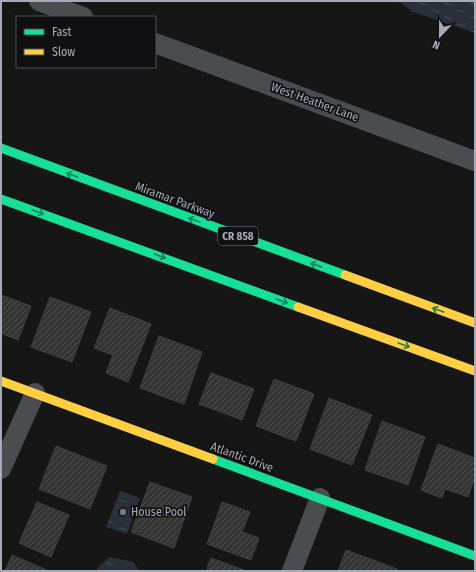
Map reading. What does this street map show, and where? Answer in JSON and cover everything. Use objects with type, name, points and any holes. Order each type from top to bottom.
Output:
[{"type":"main road","name":"Miramar Parkway","points":[[1,148],[475,323]]},
{"type":"main road","points":[[1,199],[475,371]]},
{"type":"main road","name":"Atlantic Drive","points":[[1,381],[475,556]]},
{"type":"street","points":[[51,3],[81,16]]},
{"type":"street","name":"West Heather Lane","points":[[156,43],[475,161]]},
{"type":"street","points":[[1,469],[35,393]]},
{"type":"street","points":[[292,571],[320,498]]},
{"type":"water","points":[[398,1],[475,1],[475,33],[413,12]]},
{"type":"water","name":"House Pool","points":[[120,491],[140,498],[127,534],[106,527]]},
{"type":"water","points":[[110,557],[133,562],[140,571],[96,571],[98,567]]},
{"type":"building","points":[[1,295],[31,306],[18,340],[1,333]]},
{"type":"building","points":[[50,297],[91,312],[72,362],[31,347]]},
{"type":"building","points":[[110,308],[151,324],[128,382],[106,373],[113,355],[94,348]]},
{"type":"building","points":[[159,336],[202,352],[184,404],[140,388]]},
{"type":"building","points":[[211,373],[254,389],[242,420],[199,404]]},
{"type":"building","points":[[274,379],[314,394],[296,441],[256,426]]},
{"type":"building","points":[[329,398],[372,415],[352,465],[310,449]]},
{"type":"building","points":[[382,421],[425,437],[408,485],[365,470]]},
{"type":"building","points":[[438,444],[475,458],[475,477],[468,497],[445,489],[442,498],[421,490]]},
{"type":"building","points":[[56,446],[107,466],[90,509],[39,489]]},
{"type":"building","points":[[150,482],[192,497],[174,548],[131,532]]},
{"type":"building","points":[[37,502],[69,515],[51,557],[19,543]]},
{"type":"building","points":[[222,502],[250,512],[242,532],[259,538],[251,560],[207,544]]},
{"type":"building","points":[[346,550],[397,569],[396,571],[338,571]]},
{"type":"building","points":[[12,555],[49,571],[5,571]]},
{"type":"building","points":[[211,558],[244,570],[244,571],[206,571]]},
{"type":"traffic: fast","points":[[1,148],[345,275]]},
{"type":"traffic: fast","points":[[1,199],[298,307]]},
{"type":"traffic: fast","points":[[213,459],[475,556]]},
{"type":"traffic: slow","points":[[345,275],[475,323]]},
{"type":"traffic: slow","points":[[298,307],[475,371]]},
{"type":"traffic: slow","points":[[1,381],[213,459]]},
{"type":"place","name":"House Pool","points":[[123,512]]}]
